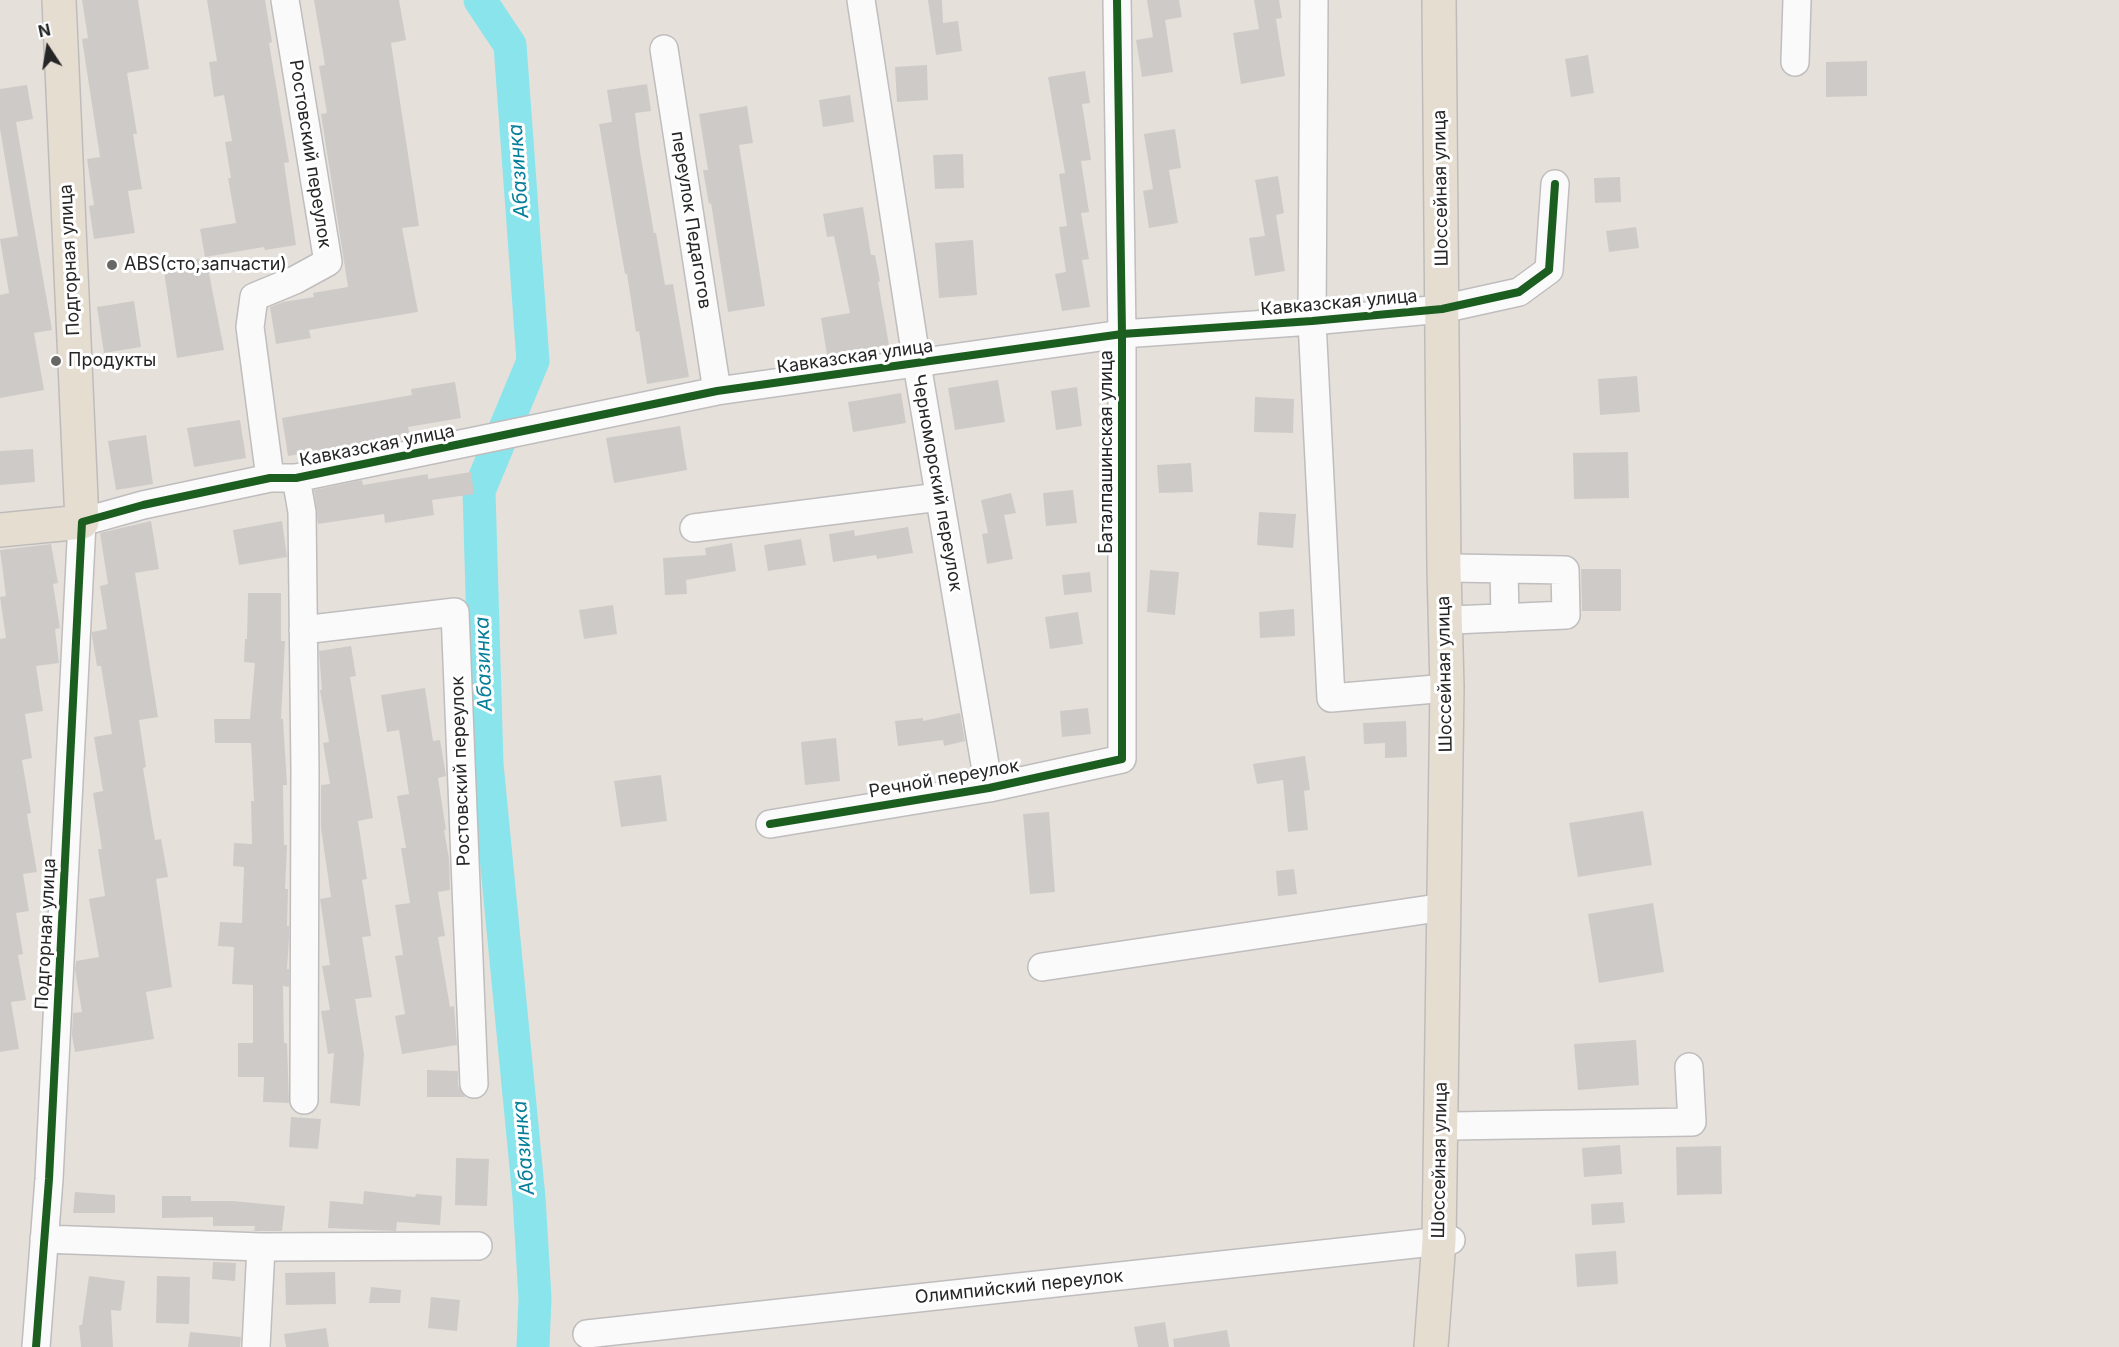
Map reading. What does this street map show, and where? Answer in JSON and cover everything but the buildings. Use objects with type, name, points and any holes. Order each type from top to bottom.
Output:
[{"type":"main road","name":"Подгорная улица","points":[[59,0],[82,522]]},
{"type":"main road","name":"Шоссейная улица","points":[[1431,1347],[1445,1241],[1452,1126],[1453,568],[1439,0]]},
{"type":"main road","name":"Шоссейная улица","points":[[1449,1347],[1445,1241],[1444,907],[1447,688],[1444,568],[1450,0]]},
{"type":"main road","name":"Кавказская улица","points":[[0,530],[82,522]]},
{"type":"street","name":"Ростовский переулок","points":[[285,0],[328,262],[295,280],[255,297],[250,327],[283,478],[302,513],[304,1100]]},
{"type":"street","name":"Черноморский переулок","points":[[861,0],[917,364],[989,788]]},
{"type":"street","name":"Баталпашинская улица","points":[[1118,0],[1122,334],[1122,759]]},
{"type":"street","points":[[1314,0],[1312,321],[1331,698],[1447,688]]},
{"type":"street","points":[[1795,62],[1797,0]]},
{"type":"street","name":"переулок Педагогов","points":[[664,49],[717,391]]},
{"type":"street","name":"Кавказская улица","points":[[82,522],[143,505],[483,440],[717,391],[1122,334],[1312,321],[1447,308],[1518,292],[1549,270],[1555,184]]},
{"type":"street","points":[[694,528],[939,497]]},
{"type":"street","name":"Подгорная улица","points":[[36,1347],[44,1239],[82,522]]},
{"type":"street","points":[[1453,568],[1565,570],[1566,615],[1453,620]]},
{"type":"street","points":[[1504,569],[1505,618]]},
{"type":"street","name":"Ростовский переулок","points":[[303,630],[455,612],[474,1084]]},
{"type":"street","name":"Речной переулок","points":[[770,824],[989,788],[1122,759]]},
{"type":"street","points":[[1042,967],[1444,907]]},
{"type":"street","points":[[1452,1126],[1692,1122],[1689,1067]]},
{"type":"street","points":[[44,1239],[261,1247],[478,1246]]},
{"type":"street","name":"Олимпийский переулок","points":[[587,1334],[1445,1241]]},
{"type":"street","points":[[256,1347],[261,1247]]},
{"type":"waterway","name":"Абазинка","points":[[480,0],[510,45],[533,361],[479,491],[487,764],[529,1198],[535,1298],[533,1347]]},
{"type":"cycle path","points":[[770,824],[989,788],[1122,759],[1122,334],[1117,0]]},
{"type":"cycle path","points":[[36,1347],[49,1179],[82,522],[143,505],[270,478],[296,478],[717,391],[1122,334],[1312,321],[1442,309],[1519,292],[1549,270],[1555,184]]},
{"type":"place","name":"ABS(сто,запчасти)","points":[[112,265]]},
{"type":"place","name":"Продукты","points":[[56,361]]}]
